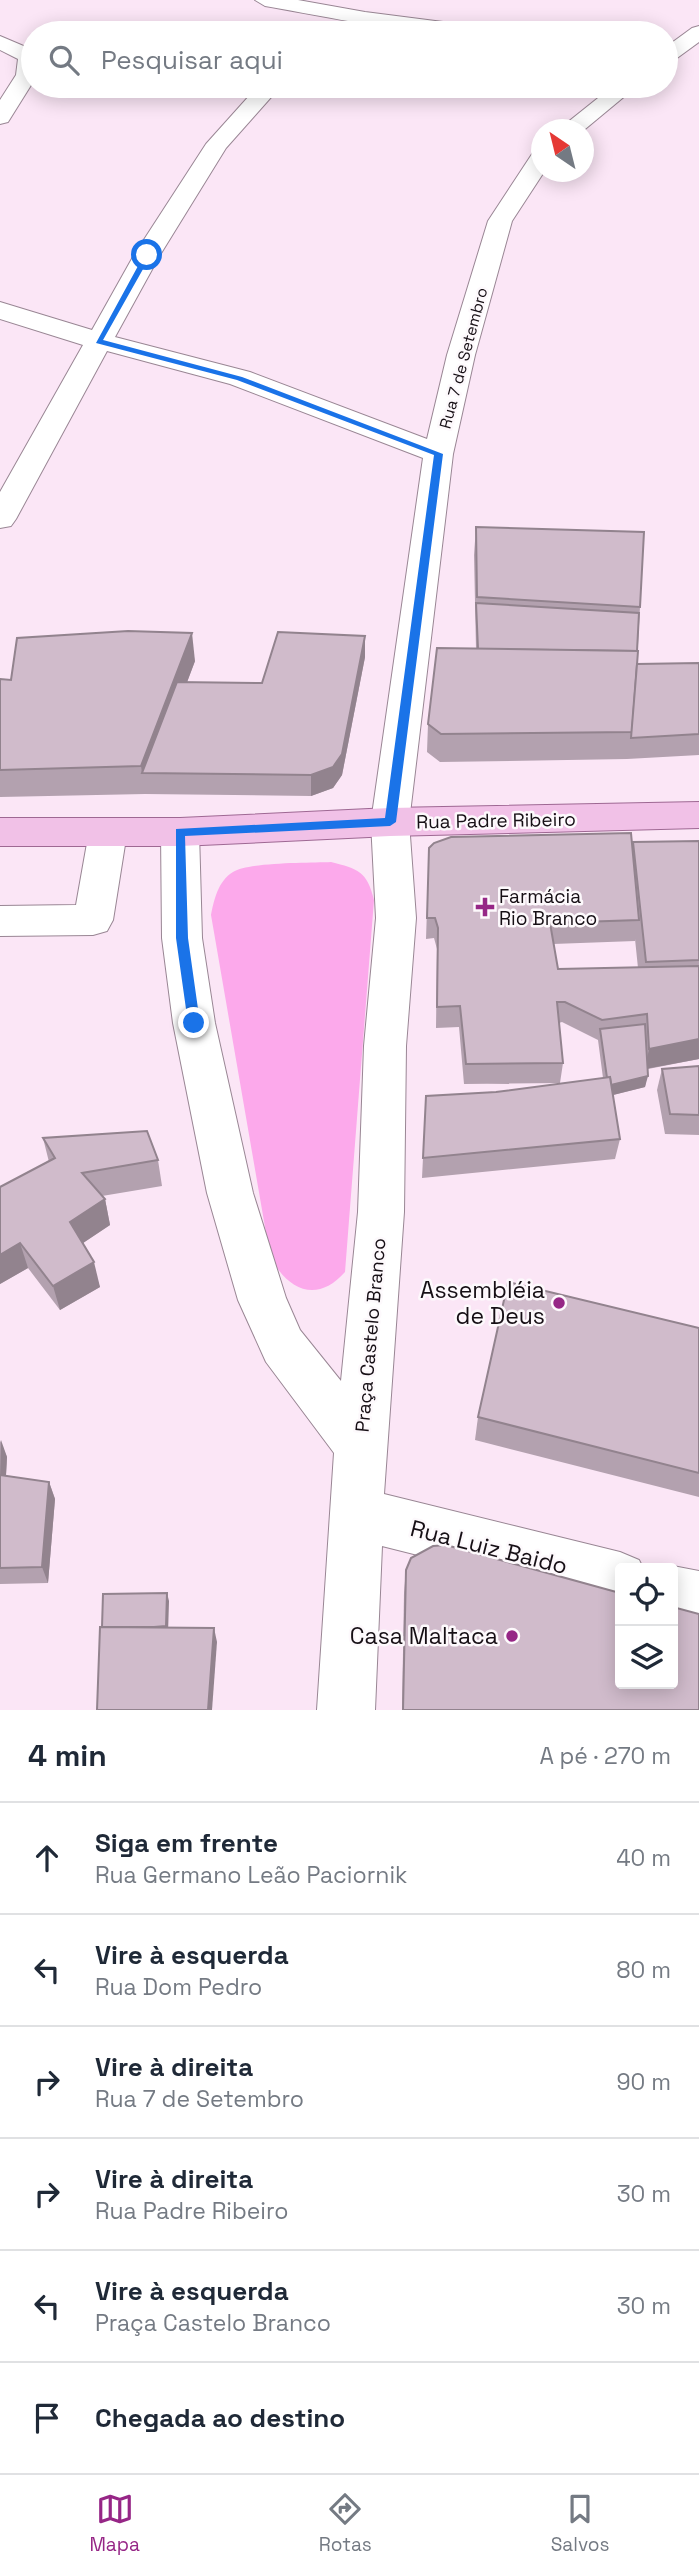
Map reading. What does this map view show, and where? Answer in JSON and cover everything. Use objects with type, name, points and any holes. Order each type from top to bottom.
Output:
[{"type":"main road","name":"Rua Padre Ribeiro","points":[[0,832],[180,832],[390,822],[699,815]]},
{"type":"street","points":[[265,0],[388,21]]},
{"type":"street","points":[[360,21],[399,0]]},
{"type":"street","points":[[678,53],[699,32]]},
{"type":"street","points":[[0,42],[21,52]]},
{"type":"street","points":[[0,117],[21,84]]},
{"type":"street","points":[[0,518],[147,255],[217,144],[260,98]]},
{"type":"street","points":[[583,119],[610,98]]},
{"type":"street","name":"Rua 7 de Setembro","points":[[390,822],[438,454],[461,355],[500,221],[531,172]]},
{"type":"street","points":[[0,310],[99,341],[240,378],[438,454]]},
{"type":"street","name":"Praça Castelo Branco","points":[[360,1446],[381,1212],[385,1046],[396,918],[390,822]]},
{"type":"street","points":[[0,921],[93,920],[108,832]]},
{"type":"street","name":"Praça Castelo Branco","points":[[180,832],[182,938],[194,1023],[233,1205],[262,1300],[283,1346],[360,1446]]},
{"type":"street","points":[[346,1710],[360,1446]]},
{"type":"street","name":"Rua Luiz Baido","points":[[358,1514],[615,1579]]},
{"type":"street","points":[[678,1593],[699,1599]]},
{"type":"shaded area","points":[[331,862],[360,873],[368,883],[374,900],[345,1272],[324,1288],[313,1290],[303,1289],[285,1277],[270,1256],[211,915],[220,886],[233,872],[252,866]]},
{"type":"building","points":[[476,527],[644,532],[640,607],[477,597]]},
{"type":"building","points":[[476,603],[639,613],[637,651],[478,649]]},
{"type":"building","points":[[128,631],[192,633],[141,766],[0,770],[0,679],[11,680],[17,638]]},
{"type":"building","points":[[278,632],[365,636],[342,754],[333,767],[311,775],[142,773],[177,682],[262,683]]},
{"type":"building","points":[[437,648],[638,651],[632,732],[441,734],[428,724]]},
{"type":"building","points":[[699,663],[699,734],[631,738],[637,664]]},
{"type":"building","points":[[631,833],[639,920],[550,923],[558,969],[699,966],[699,1039],[649,1049],[647,1014],[602,1020],[565,1002],[557,1002],[563,1063],[466,1064],[460,1006],[437,1007],[438,928],[435,918],[427,918],[429,848],[434,843],[451,837]]},
{"type":"building","points":[[699,841],[699,960],[646,962],[633,842]]},
{"type":"building","points":[[645,1024],[648,1076],[611,1085],[610,1077],[607,1078],[600,1029]]},
{"type":"building","points":[[699,1066],[699,1115],[670,1114],[662,1069]]},
{"type":"building","points":[[610,1077],[620,1139],[423,1158],[426,1096],[496,1092]]},
{"type":"building","points":[[147,1131],[158,1160],[82,1173],[105,1199],[70,1222],[94,1262],[53,1286],[20,1243],[0,1255],[0,1187],[55,1158],[43,1138]]},
{"type":"building","points":[[508,1282],[699,1328],[699,1473],[478,1417]]},
{"type":"building","points":[[0,1475],[49,1482],[42,1567],[0,1568]]},
{"type":"building","name":"Casa Maltaca","points":[[446,1545],[615,1592],[615,1689],[678,1689],[678,1608],[699,1614],[699,1710],[403,1710],[406,1570],[411,1558],[433,1546]]},
{"type":"building","points":[[167,1593],[166,1626],[102,1627],[103,1594]]},
{"type":"building","points":[[100,1627],[214,1628],[208,1710],[97,1710]]},
{"type":"place","name":"Farmácia Rio Branco","points":[[485,907]]},
{"type":"place","name":"Assembléia de Deus","points":[[559,1303]]},
{"type":"place","name":"Casa Maltaca","points":[[512,1636]]},
{"type":"route","points":[[147,255],[99,341],[240,378],[438,454],[390,822],[180,832],[182,938],[194,1023]]}]
